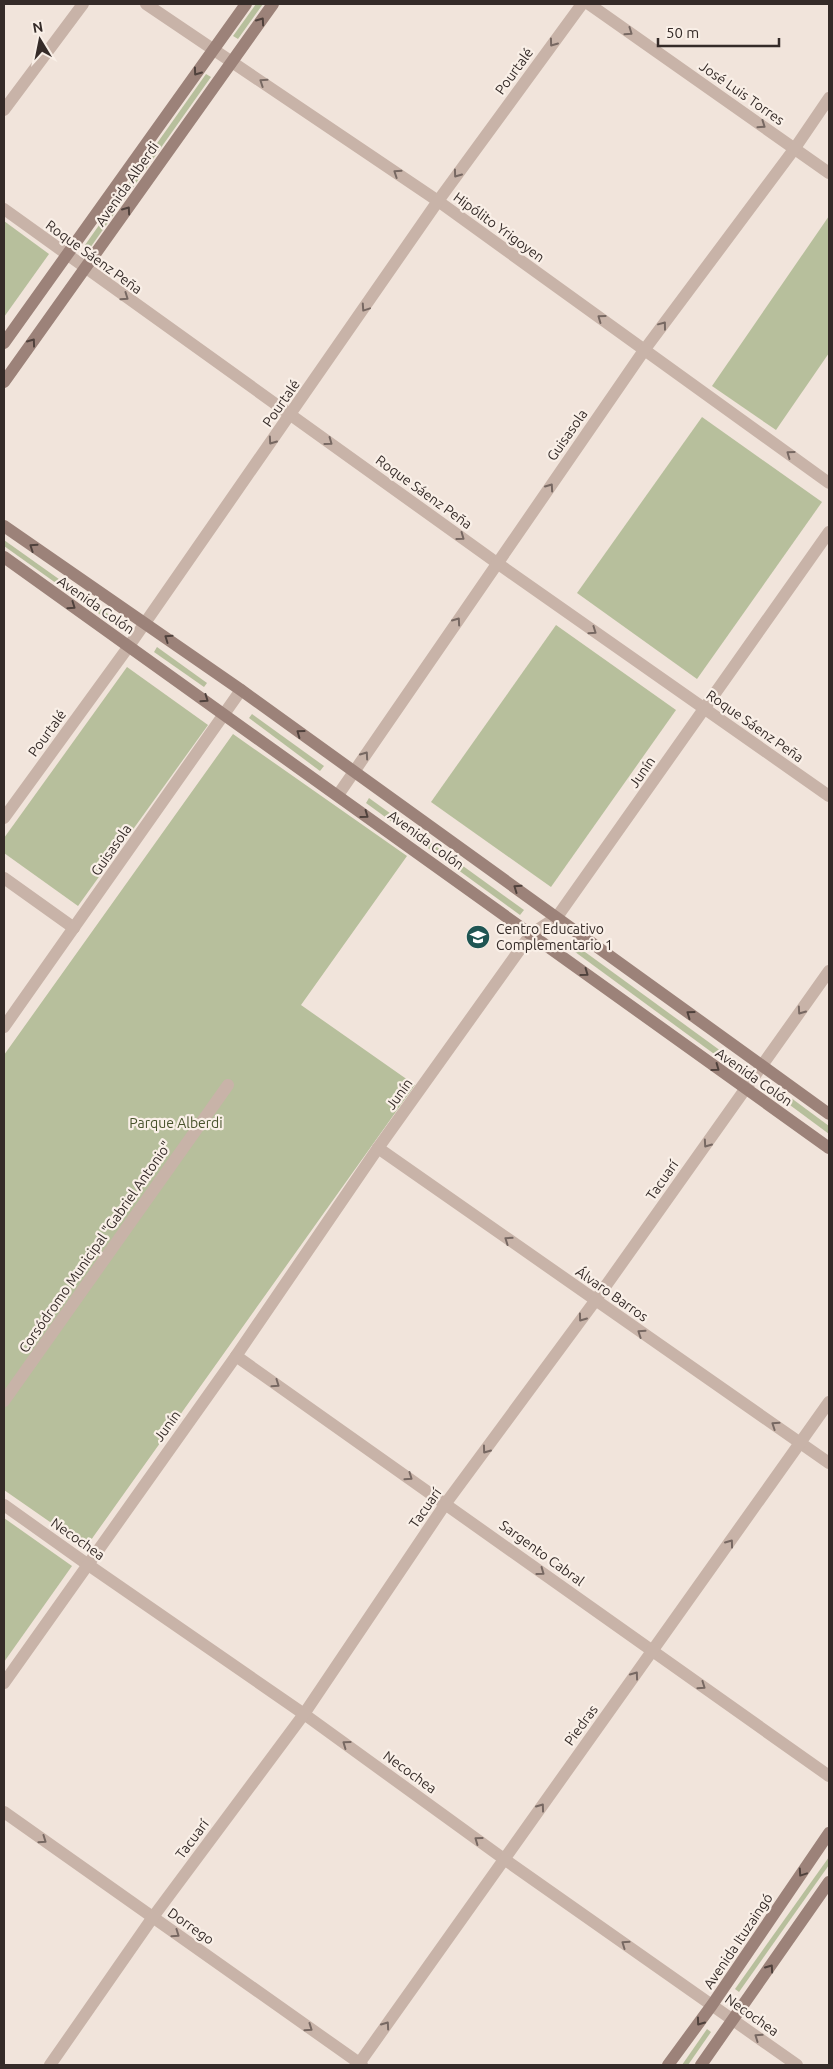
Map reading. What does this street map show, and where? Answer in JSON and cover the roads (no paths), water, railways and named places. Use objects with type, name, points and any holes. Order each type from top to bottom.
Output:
[{"type":"main road","name":"Avenida Alberdi","points":[[4,342],[246,4]]},
{"type":"main road","name":"Avenida Alberdi","points":[[4,382],[273,4]]},
{"type":"main road","name":"Avenida Colón","points":[[4,526],[241,690],[353,772],[557,916],[829,1114]]},
{"type":"main road","name":"Avenida Colón","points":[[4,557],[829,1148]]},
{"type":"main road","name":"Avenida Ituzaingó","points":[[668,2065],[712,2006],[829,1833]]},
{"type":"main road","points":[[702,2065],[829,1882]]},
{"type":"street","points":[[4,110],[82,4]]},
{"type":"street","name":"Hipólito Yrigoyen","points":[[146,4],[438,201],[829,483]]},
{"type":"street","name":"Pourtalé","points":[[4,818],[129,646],[438,201],[582,4]]},
{"type":"street","name":"José Luis Torres","points":[[589,4],[829,173]]},
{"type":"street","name":"Guisasola","points":[[338,795],[645,349],[795,148],[829,98]]},
{"type":"street","name":"Roque Sáenz Peña","points":[[4,209],[66,256],[497,563],[829,796]]},
{"type":"street","name":"Junín","points":[[4,1683],[236,1356],[378,1148],[531,934],[557,916],[829,532]]},
{"type":"street","name":"Guisasola","points":[[4,1027],[241,690]]},
{"type":"street","points":[[4,878],[74,928]]},
{"type":"street","name":"Tacuarí","points":[[50,2065],[153,1917],[304,1714],[446,1503],[595,1301],[829,972]]},
{"type":"street","name":"Corsódromo Municipal \"Gabriel Antonio\"","points":[[4,1401],[228,1085]]},
{"type":"street","name":"Álvaro Barros","points":[[378,1148],[829,1463]]},
{"type":"street","name":"Sargento Cabral","points":[[236,1356],[829,1776]]},
{"type":"street","name":"Piedras","points":[[360,2065],[829,1402]]},
{"type":"street","name":"Necochea","points":[[4,1505],[304,1714],[504,1859],[797,2065]]},
{"type":"street","name":"Dorrego","points":[[4,1812],[360,2065]]},
{"type":"place","name":"Centro Educativo Complementario 1","points":[[478,937]]},
{"type":"park label","name":"Parque Alberdi","points":[[176,1123]]}]
